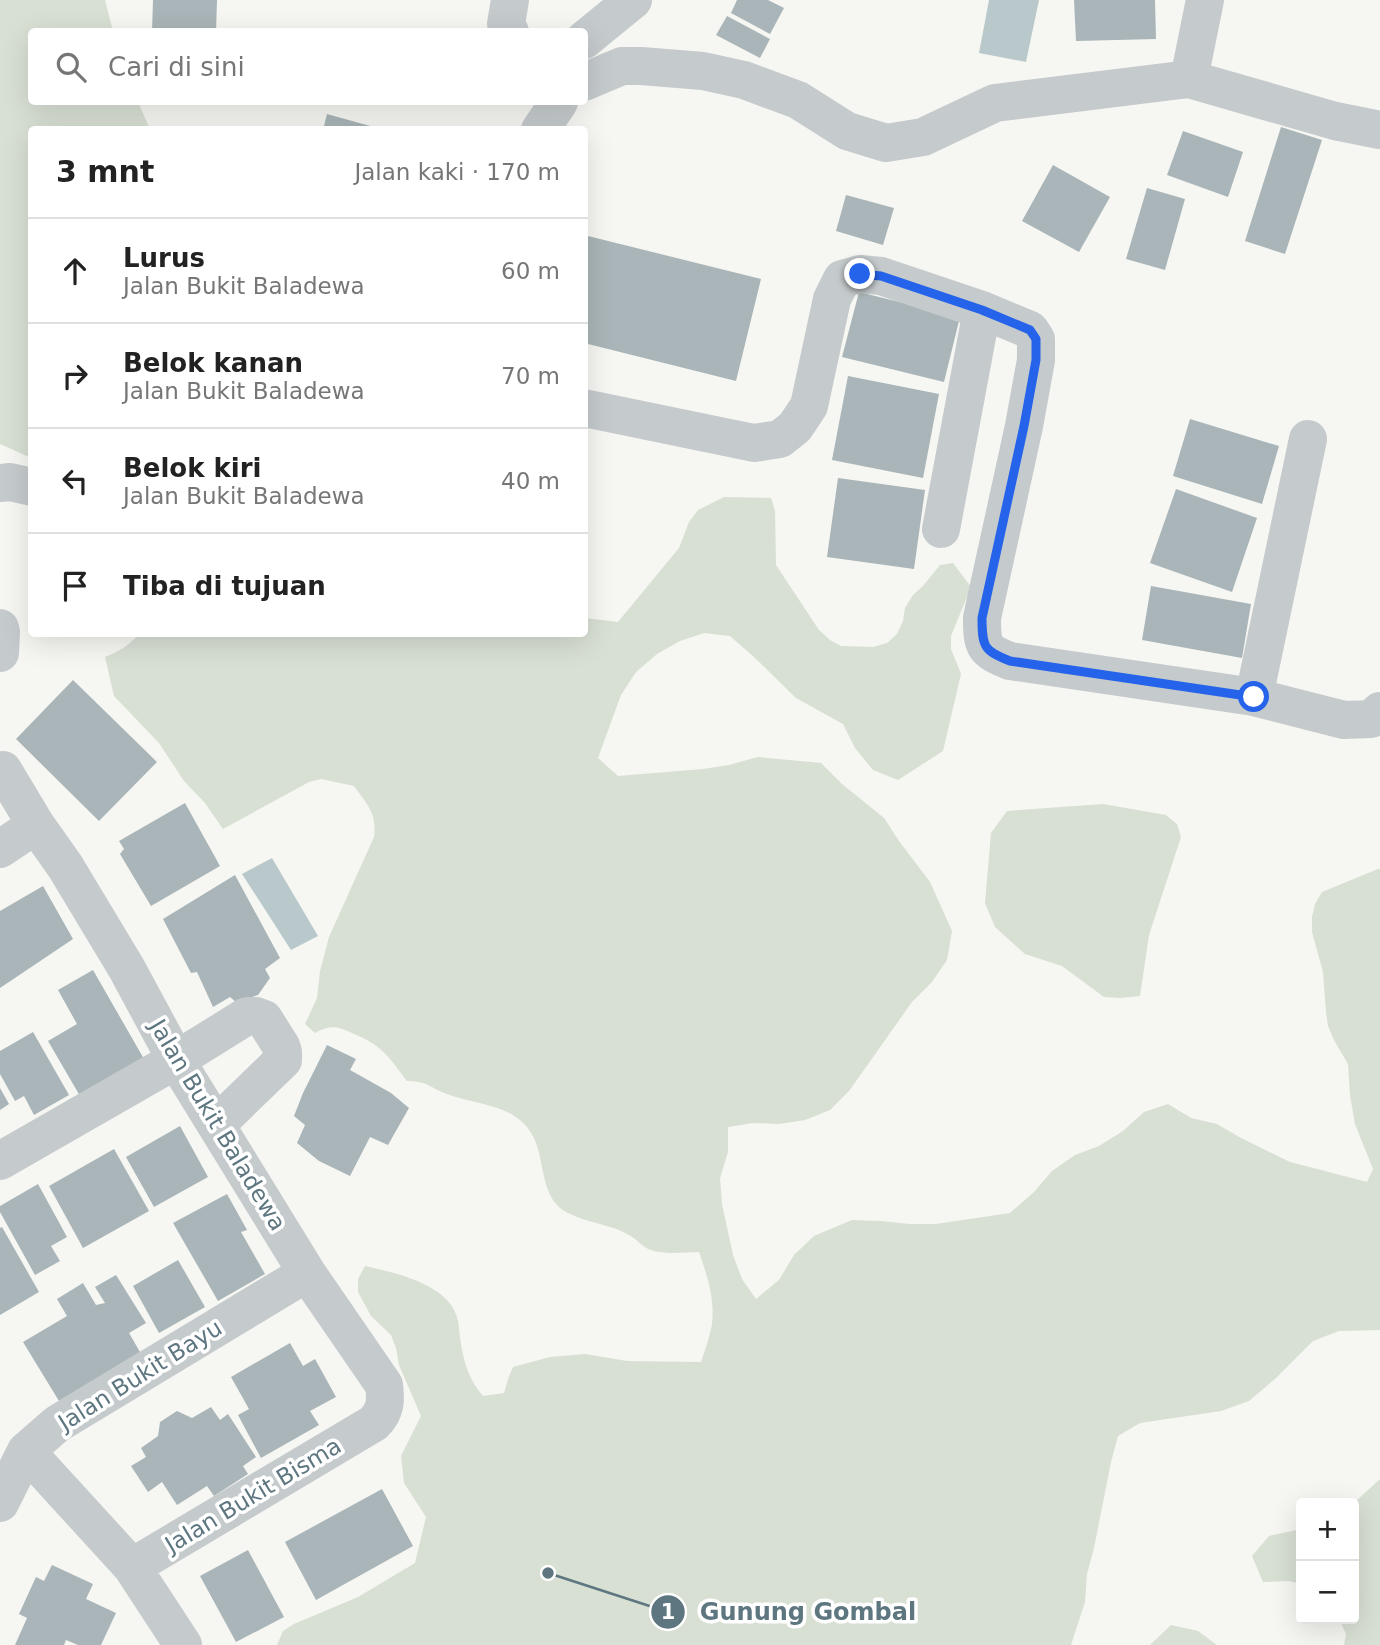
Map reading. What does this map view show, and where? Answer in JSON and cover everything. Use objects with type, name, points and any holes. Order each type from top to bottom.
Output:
[{"type":"street","points":[[508,28],[506,24],[510,0]]},
{"type":"street","points":[[588,37],[634,0]]},
{"type":"street","points":[[1189,79],[1205,0]]},
{"type":"street","points":[[588,80],[622,66],[703,71],[744,80],[798,100],[848,131],[887,142],[923,137],[995,103],[1189,79],[1335,121],[1380,130]]},
{"type":"street","points":[[543,126],[557,105]]},
{"type":"street","points":[[588,409],[754,443],[780,439],[795,427],[809,406],[832,299],[842,279],[860,274],[881,276],[982,310],[1030,330],[1036,339],[1036,360],[1024,426],[982,618],[982,639],[991,653],[1010,661],[1254,697],[1344,720],[1371,719],[1380,711]]},
{"type":"street","points":[[941,529],[982,310]]},
{"type":"street","points":[[1254,697],[1308,439]]},
{"type":"street","points":[[0,483],[28,486]]},
{"type":"street","points":[[0,628],[0,653]]},
{"type":"street","name":"Jalan Bukit Baladewa","points":[[3,771],[65,866],[127,969],[176,1060],[307,1273],[384,1385],[386,1402],[381,1416],[374,1423]]},
{"type":"street","points":[[0,849],[36,825]]},
{"type":"street","points":[[0,1161],[247,1016],[264,1019],[281,1046],[283,1059],[216,1125]]},
{"type":"street","name":"Jalan Bukit Bayu","points":[[0,1503],[26,1451],[57,1424],[307,1273]]},
{"type":"street","name":"Jalan Bukit Bisma","points":[[132,1567],[374,1423]]},
{"type":"street","points":[[26,1451],[132,1567],[183,1645]]},
{"type":"shaded area","points":[[0,0],[105,0],[112,28],[28,28],[28,105],[139,105],[149,126],[28,126],[28,457],[0,444]]},
{"type":"shaded area","points":[[989,0],[1039,0],[1026,62],[979,53]]},
{"type":"shaded area","points":[[724,497],[771,498],[775,511],[776,565],[819,630],[841,646],[873,647],[887,643],[897,634],[905,608],[913,595],[940,565],[953,563],[971,587],[951,636],[951,649],[961,674],[943,751],[898,780],[873,770],[855,748],[843,724],[796,698],[730,636],[704,633],[680,641],[657,654],[636,672],[621,695],[598,758],[618,776],[703,769],[758,757],[821,763],[884,818],[930,882],[952,931],[947,960],[932,982],[912,1002],[849,1091],[830,1110],[805,1120],[728,1127],[728,1152],[720,1178],[722,1204],[733,1255],[742,1279],[756,1299],[779,1280],[794,1255],[814,1236],[852,1220],[936,1224],[1010,1213],[1034,1192],[1052,1171],[1075,1155],[1099,1146],[1123,1131],[1144,1112],[1168,1104],[1191,1118],[1217,1124],[1290,1162],[1367,1182],[1373,1169],[1355,1124],[1348,1064],[1328,1026],[1323,972],[1312,932],[1312,917],[1322,892],[1380,869],[1380,1330],[1339,1331],[1313,1341],[1249,1401],[1221,1411],[1140,1423],[1118,1436],[1087,1574],[1085,1602],[1071,1645],[277,1645],[283,1631],[294,1624],[358,1597],[415,1563],[426,1517],[404,1483],[401,1456],[421,1416],[399,1365],[391,1335],[371,1316],[358,1292],[358,1279],[365,1266],[420,1282],[445,1298],[458,1321],[467,1369],[483,1396],[504,1393],[513,1367],[550,1357],[585,1354],[627,1361],[701,1362],[712,1324],[711,1296],[699,1252],[669,1253],[651,1250],[620,1231],[571,1215],[556,1204],[545,1181],[534,1138],[517,1118],[496,1107],[407,1081],[384,1052],[352,1033],[334,1027],[315,1033],[305,1024],[317,998],[320,971],[329,937],[374,837],[374,821],[370,809],[354,786],[321,779],[309,782],[223,829],[205,803],[184,781],[159,743],[114,696],[105,657],[136,637],[588,637],[588,618],[618,622],[679,548],[689,522],[698,510]]},
{"type":"shaded area","points":[[1103,804],[1166,815],[1177,824],[1181,837],[1149,935],[1140,996],[1104,997],[1062,966],[1025,954],[995,927],[985,903],[991,833],[1007,811]]},
{"type":"shaded area","points":[[272,858],[318,936],[291,950],[242,874]]},
{"type":"shaded area","points":[[1380,1479],[1380,1645],[1344,1645],[1346,1634],[1341,1624],[1359,1624],[1359,1498]]},
{"type":"shaded area","points":[[1296,1530],[1296,1583],[1263,1582],[1252,1556],[1269,1536]]},
{"type":"shaded area","points":[[1171,1625],[1198,1631],[1217,1645],[1150,1645]]},
{"type":"building","points":[[153,0],[217,0],[216,28],[152,28]]},
{"type":"building","points":[[737,0],[768,0],[784,8],[770,34],[731,13]]},
{"type":"building","points":[[1074,0],[1155,0],[1156,39],[1076,41]]},
{"type":"building","points":[[727,16],[770,39],[760,58],[716,35]]},
{"type":"building","points":[[327,114],[370,126],[324,126]]},
{"type":"building","points":[[1281,127],[1322,140],[1285,254],[1245,241]]},
{"type":"building","points":[[1183,131],[1243,152],[1228,197],[1167,175]]},
{"type":"building","points":[[1053,165],[1110,197],[1079,252],[1022,221]]},
{"type":"building","points":[[1147,188],[1185,199],[1165,270],[1126,259]]},
{"type":"building","points":[[846,195],[894,208],[883,245],[836,231]]},
{"type":"building","points":[[588,236],[761,279],[736,381],[588,344]]},
{"type":"building","points":[[859,292],[960,317],[944,382],[842,357]]},
{"type":"building","points":[[848,376],[939,394],[923,478],[832,460]]},
{"type":"building","points":[[1190,419],[1279,446],[1262,504],[1173,476]]},
{"type":"building","points":[[838,478],[925,490],[914,569],[827,557]]},
{"type":"building","points":[[1176,489],[1257,518],[1232,592],[1150,563]]},
{"type":"building","points":[[1151,586],[1251,604],[1242,658],[1142,640]]},
{"type":"building","points":[[73,680],[157,762],[99,821],[16,739]]},
{"type":"building","points":[[185,803],[220,866],[151,906],[120,854],[124,849],[119,841]]},
{"type":"building","points":[[235,875],[280,958],[265,969],[270,978],[258,995],[236,1002],[230,997],[213,1007],[197,972],[191,973],[163,919]]},
{"type":"building","points":[[43,886],[73,939],[0,988],[0,911]]},
{"type":"building","points":[[93,970],[144,1059],[80,1096],[48,1041],[77,1024],[58,990]]},
{"type":"building","points":[[33,1032],[69,1095],[34,1115],[24,1096],[15,1101],[0,1074],[0,1051]]},
{"type":"building","points":[[327,1045],[356,1059],[350,1070],[391,1093],[409,1108],[388,1145],[370,1137],[350,1176],[319,1161],[297,1143],[305,1125],[294,1116]]},
{"type":"building","points":[[0,1088],[9,1104],[0,1110]]},
{"type":"building","points":[[180,1126],[208,1177],[154,1207],[126,1157]]},
{"type":"building","points":[[114,1149],[149,1211],[83,1248],[49,1186]]},
{"type":"building","points":[[38,1184],[67,1237],[51,1246],[60,1261],[35,1275],[0,1212],[0,1206]]},
{"type":"building","points":[[227,1194],[247,1230],[241,1232],[265,1274],[218,1301],[173,1223]]},
{"type":"building","points":[[2,1227],[39,1292],[0,1315],[0,1228]]},
{"type":"building","points":[[178,1260],[205,1307],[159,1333],[133,1286]]},
{"type":"building","points":[[116,1275],[146,1323],[129,1333],[140,1352],[59,1401],[23,1342],[67,1316],[57,1299],[83,1283],[96,1305],[105,1303],[95,1287]]},
{"type":"building","points":[[290,1343],[303,1366],[315,1359],[336,1397],[310,1411],[319,1425],[261,1458],[238,1415],[249,1409],[231,1377]]},
{"type":"building","points":[[211,1407],[220,1420],[228,1414],[256,1457],[243,1466],[248,1474],[214,1496],[207,1486],[177,1505],[162,1482],[148,1492],[131,1466],[146,1457],[141,1448],[158,1436],[160,1422],[177,1411],[192,1418]]},
{"type":"building","points":[[382,1489],[413,1546],[316,1600],[285,1542]]},
{"type":"building","points":[[248,1550],[284,1617],[236,1642],[200,1576]]},
{"type":"building","points":[[52,1565],[93,1584],[86,1599],[116,1613],[101,1645],[78,1645],[66,1640],[64,1645],[15,1645],[27,1618],[19,1614],[36,1577],[44,1581]]},
{"type":"place","name":"Gunung Gombal","points":[[548,1573]]},
{"type":"route","points":[[860,274],[881,276],[982,310],[1030,330],[1036,339],[1036,360],[1024,426],[982,618],[982,639],[991,653],[1010,661],[1254,697]]}]
